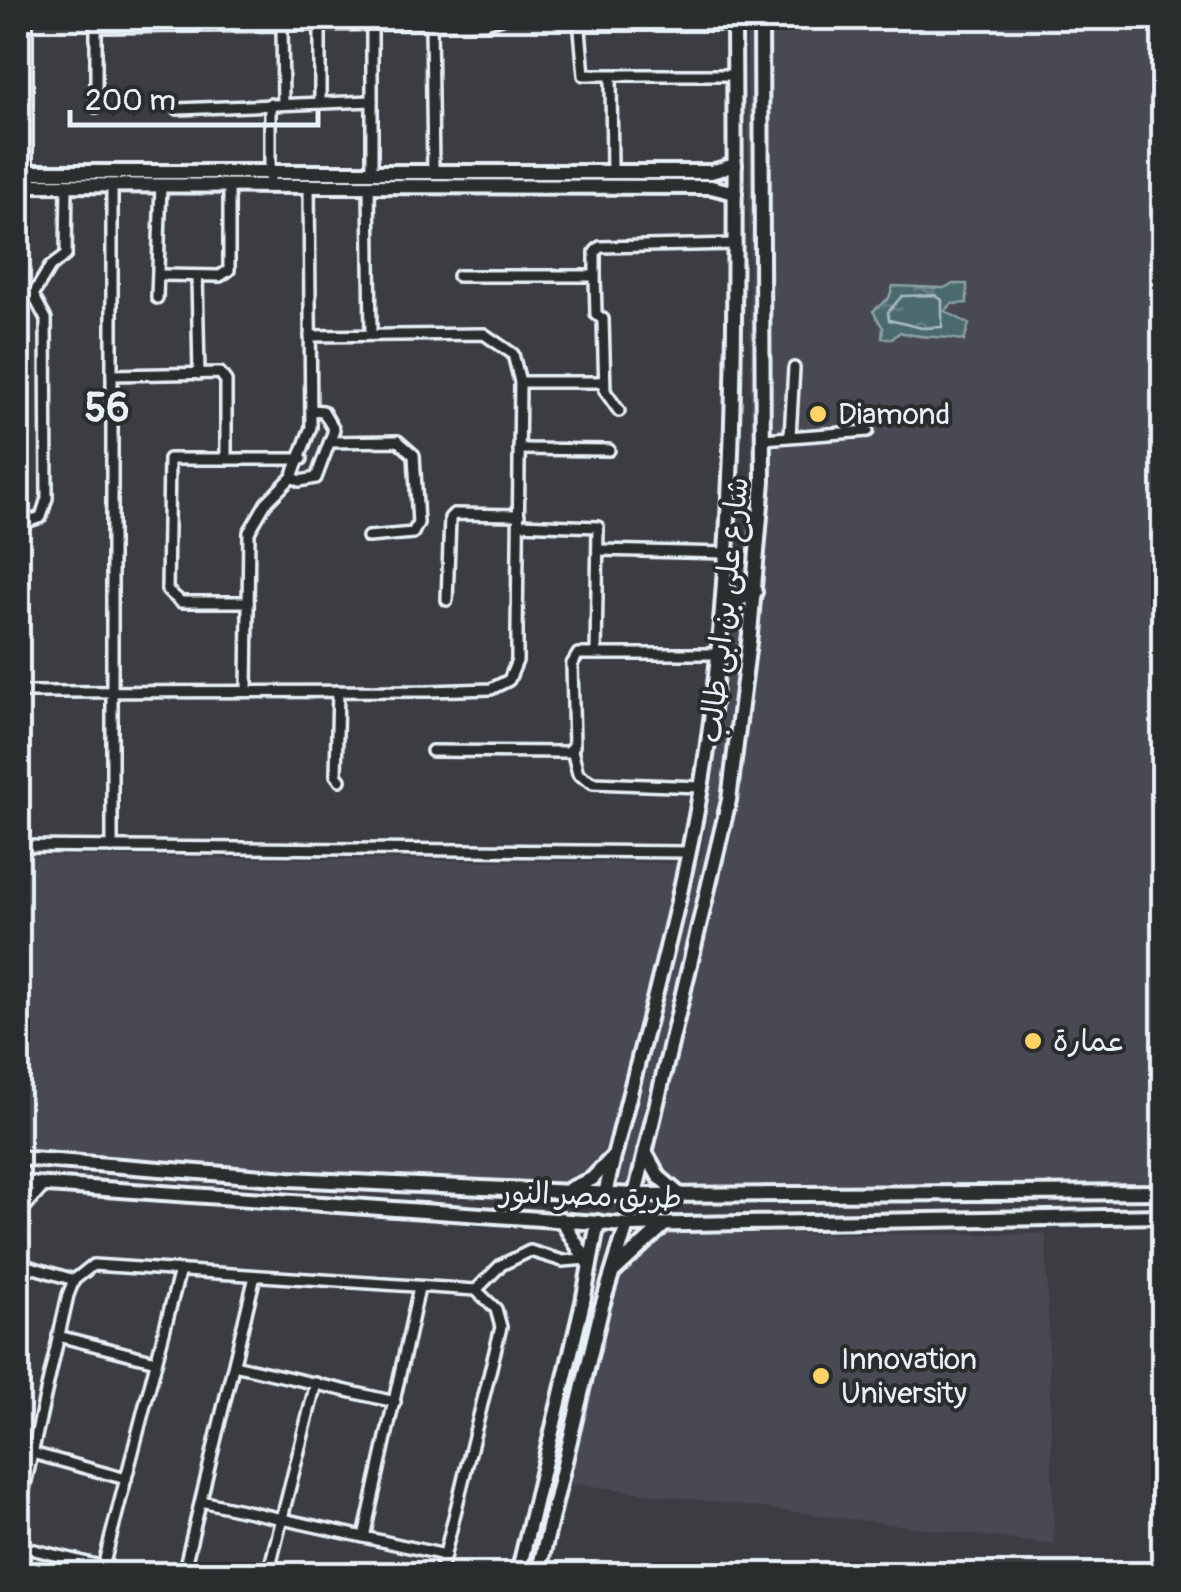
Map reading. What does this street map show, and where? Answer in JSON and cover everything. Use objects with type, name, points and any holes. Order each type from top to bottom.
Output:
[{"type":"street","points":[[22,178],[27,18]]},
{"type":"street","points":[[190,18],[207,26]]},
{"type":"street","points":[[96,107],[96,22],[207,26],[485,24],[502,18]]},
{"type":"street","points":[[734,76],[584,76],[580,70],[580,30],[606,21],[758,18]]},
{"type":"street","name":"شارع على بن ابى طالب","points":[[635,1196],[729,800],[755,592],[764,439],[758,18]]},
{"type":"street","name":"شارع على بن ابى طالب","points":[[605,1194],[689,852],[719,638],[728,553],[735,405],[735,20]]},
{"type":"street","points":[[371,336],[372,24]]},
{"type":"street","points":[[432,24],[433,172]]},
{"type":"street","points":[[320,25],[320,102]]},
{"type":"street","points":[[282,26],[283,104]]},
{"type":"street","points":[[734,55],[750,49],[761,54]]},
{"type":"street","points":[[610,76],[612,172]]},
{"type":"street","points":[[178,109],[372,101]]},
{"type":"street","points":[[270,104],[270,179]]},
{"type":"street","points":[[22,178],[67,185],[229,185],[270,179],[309,186],[433,172],[719,172],[735,165]]},
{"type":"street","points":[[22,178],[372,179],[711,187],[735,193]]},
{"type":"street","points":[[33,295],[50,268],[66,255],[67,185]]},
{"type":"street","points":[[112,185],[112,847]]},
{"type":"street","points":[[157,298],[162,185]]},
{"type":"street","points":[[161,275],[220,276],[229,270],[229,185]]},
{"type":"street","points":[[247,691],[249,532],[266,503],[292,477],[302,460],[311,410],[309,186]]},
{"type":"street","points":[[619,412],[604,382],[602,318],[596,314],[595,252],[600,247],[736,244]]},
{"type":"street","points":[[196,276],[199,374]]},
{"type":"street","points":[[458,276],[595,276]]},
{"type":"street","points":[[18,288],[33,295],[46,319],[47,498],[41,517],[18,525]]},
{"type":"street","points":[[18,692],[491,689],[509,680],[517,661],[520,382],[514,354],[484,334],[310,336]]},
{"type":"street","points":[[790,436],[794,368]]},
{"type":"street","points":[[112,375],[220,373],[226,381],[226,458]]},
{"type":"street","points":[[520,382],[604,382]]},
{"type":"street","points":[[292,477],[308,482],[316,478],[330,442],[331,419],[311,410]]},
{"type":"street","points":[[764,439],[868,431]]},
{"type":"street","points":[[330,442],[398,441],[414,455],[418,523],[413,533],[368,537]]},
{"type":"street","points":[[519,448],[609,450]]},
{"type":"street","points":[[248,602],[181,602],[172,597],[166,580],[169,459],[302,460]]},
{"type":"street","points":[[448,600],[450,518],[454,514],[598,527],[596,654]]},
{"type":"street","points":[[598,550],[728,553]]},
{"type":"street","points":[[724,587],[736,601],[755,592]]},
{"type":"street","points":[[719,638],[736,634],[749,642]]},
{"type":"street","points":[[700,787],[593,782],[578,774],[572,750],[573,658],[596,654],[717,654]]},
{"type":"street","points":[[338,691],[336,775],[340,780]]},
{"type":"street","points":[[432,751],[572,750]]},
{"type":"street","points":[[18,846],[689,852]]},
{"type":"street","points":[[630,1103],[639,1110],[656,1107]]},
{"type":"street","points":[[645,1152],[659,1177],[681,1195]]},
{"type":"street","points":[[561,1192],[592,1179],[614,1155]]},
{"type":"street","name":"طريق مصر النور","points":[[18,1158],[635,1196],[1164,1192]]},
{"type":"street","name":"طريق مصر النور","points":[[18,1184],[627,1225],[1164,1216]]},
{"type":"street","points":[[18,1215],[45,1185]]},
{"type":"street","points":[[422,1214],[430,1204],[425,1186]]},
{"type":"street","points":[[451,1215],[448,1198],[458,1187]]},
{"type":"street","points":[[709,1224],[717,1209],[712,1196]]},
{"type":"street","points":[[748,1222],[743,1209],[749,1196]]},
{"type":"street","points":[[561,1218],[588,1265]]},
{"type":"street","points":[[518,1574],[583,1302],[598,1222]]},
{"type":"street","points":[[538,1574],[602,1306],[627,1225]]},
{"type":"street","points":[[611,1274],[663,1226]]},
{"type":"street","points":[[476,1290],[502,1264],[530,1251],[588,1265]]},
{"type":"street","points":[[18,1263],[74,1280]]},
{"type":"street","points":[[18,1516],[58,1336],[74,1280],[82,1271],[106,1264],[476,1290],[496,1310],[501,1327],[440,1574]]},
{"type":"street","points":[[103,1567],[180,1270]]},
{"type":"street","points":[[183,1574],[255,1276]]},
{"type":"street","points":[[364,1537],[419,1288]]},
{"type":"street","points":[[583,1302],[602,1306]]},
{"type":"street","points":[[58,1336],[156,1361]]},
{"type":"street","points":[[234,1365],[395,1402]]},
{"type":"street","points":[[268,1574],[316,1383]]},
{"type":"street","points":[[32,1453],[126,1479]]},
{"type":"street","points":[[201,1501],[445,1555]]},
{"type":"street","points":[[18,1546],[133,1574]]},
{"type":"street","points":[[78,1574],[81,1562]]},
{"type":"shaded area","points":[[747,18],[1163,18],[1163,1181],[621,1193],[18,1149],[18,856],[674,863],[701,858],[744,562],[751,476]]},
{"type":"shaded area","name":"Innovation University","points":[[664,1234],[1046,1234],[1054,1545],[566,1483],[617,1269]]},
{"type":"water","points":[[967,284],[967,303],[952,304],[945,311],[969,324],[964,341],[900,332],[892,339],[882,338],[883,328],[873,311],[889,298],[893,286],[944,288]]},
{"type":"place","name":"Diamond","points":[[818,414]]},
{"type":"place","name":"عمارة","points":[[1033,1041]]},
{"type":"place","name":"Innovation University","points":[[821,1376]]},
{"type":"district","name":"56","points":[[107,407]]}]
